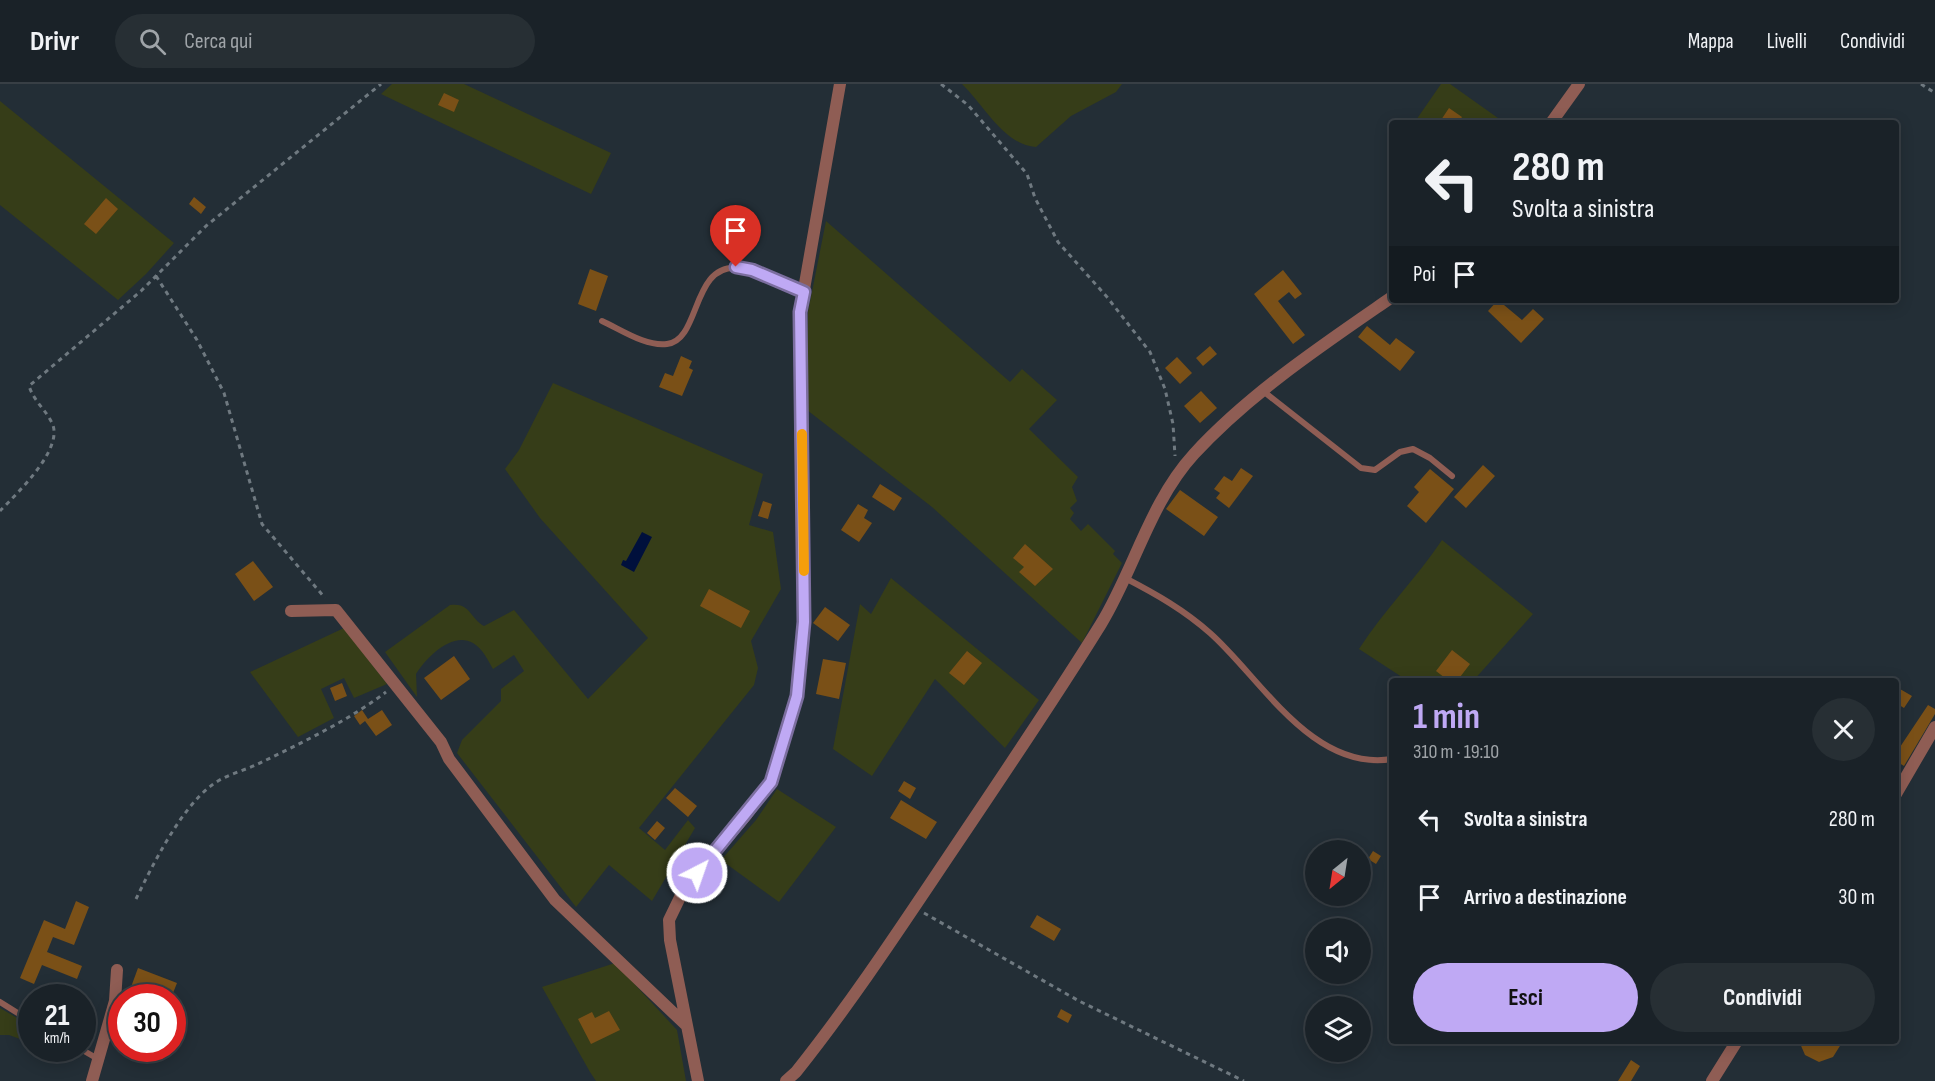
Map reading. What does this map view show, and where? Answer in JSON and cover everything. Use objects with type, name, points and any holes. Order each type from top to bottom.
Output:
[{"type":"street","points":[[698,1081],[669,920],[685,887],[771,782],[797,696],[804,622],[800,312],[840,84]]},
{"type":"street","points":[[1553,120],[1579,84]]},
{"type":"street","points":[[786,1081],[796,1072],[853,1000],[1048,710],[1113,603],[1176,476],[1194,453],[1263,391],[1315,350],[1389,299]]},
{"type":"street","points":[[291,611],[336,610],[441,742],[449,759],[555,900],[687,1026]]},
{"type":"street","points":[[1899,789],[1935,727]]},
{"type":"street","points":[[92,1081],[115,1001],[117,970]]},
{"type":"street","points":[[1712,1081],[1735,1044]]},
{"type":"lane","points":[[602,321],[654,343],[669,344],[682,335],[709,281],[730,268],[752,270],[804,292]]},
{"type":"lane","points":[[1263,391],[1361,468],[1375,470],[1400,452],[1413,449],[1430,458],[1452,476]]},
{"type":"lane","points":[[1125,578],[1170,602],[1200,624],[1224,646],[1264,694],[1315,736],[1341,751],[1358,757],[1389,759]]},
{"type":"lane","points":[[0,1002],[18,1013]]},
{"type":"path","points":[[0,511],[33,476],[53,443],[53,423],[33,400],[29,386],[156,276],[206,226],[381,84]]},
{"type":"path","points":[[941,84],[968,105],[1027,174],[1035,198],[1058,242],[1107,297],[1150,352],[1165,389],[1173,424],[1176,476]]},
{"type":"path","points":[[1921,84],[1935,93]]},
{"type":"path","points":[[156,276],[197,340],[224,393],[240,441],[262,524],[336,610]]},
{"type":"path","points":[[136,899],[174,831],[203,792],[213,783],[265,761],[327,728],[363,708],[395,686]]},
{"type":"path","points":[[915,908],[1079,1002],[1244,1081]]},
{"type":"green space","points":[[392,84],[464,84],[611,153],[591,194],[381,94]]},
{"type":"green space","points":[[962,84],[1122,84],[1116,92],[1071,116],[1036,147],[1014,140],[1004,132]]},
{"type":"green space","points":[[1441,84],[1450,84],[1501,120],[1416,120]]},
{"type":"green space","points":[[0,101],[174,243],[118,300],[0,205]]},
{"type":"green space","points":[[826,221],[1010,382],[1022,369],[1057,400],[1029,429],[1078,477],[1072,487],[1077,501],[1070,508],[1074,513],[1070,519],[1081,531],[1088,524],[1115,551],[1113,554],[1122,563],[1082,643],[932,507],[807,410],[808,312]]},
{"type":"green space","points":[[553,383],[763,474],[749,525],[773,532],[781,589],[751,641],[758,668],[754,685],[639,828],[665,850],[688,820],[695,828],[652,901],[609,865],[576,907],[457,753],[462,740],[501,701],[501,689],[524,671],[514,655],[493,669],[482,651],[473,643],[465,640],[448,643],[433,654],[416,674],[417,697],[385,652],[450,605],[466,608],[484,626],[514,610],[588,699],[648,638],[540,518],[505,469],[519,450]]},
{"type":"green space","points":[[1442,540],[1533,614],[1476,678],[1403,678],[1359,649]]},
{"type":"green space","points":[[891,578],[1039,700],[1005,748],[935,679],[872,776],[833,749],[860,604],[871,614]]},
{"type":"green space","points":[[344,628],[387,684],[354,698],[344,678],[321,689],[334,718],[298,737],[250,672]]},
{"type":"green space","points":[[777,789],[836,827],[779,902],[721,860],[756,820]]},
{"type":"green space","points":[[615,963],[677,1030],[686,1081],[596,1081],[590,1072],[542,987]]},
{"type":"green space","points":[[0,1008],[18,1018],[18,1038],[0,1035]]},
{"type":"water","points":[[642,532],[652,537],[634,572],[621,565],[623,560],[626,561]]},
{"type":"building","points":[[444,93],[459,100],[454,112],[438,105]]},
{"type":"building","points":[[1449,108],[1462,117],[1460,120],[1441,120]]},
{"type":"building","points":[[194,197],[206,207],[201,214],[189,204]]},
{"type":"building","points":[[106,198],[118,209],[96,234],[84,224]]},
{"type":"building","points":[[590,269],[608,276],[596,311],[578,304]]},
{"type":"building","points":[[1283,270],[1302,294],[1295,299],[1289,292],[1278,301],[1305,335],[1293,344],[1254,294]]},
{"type":"building","points":[[1495,303],[1502,303],[1522,320],[1533,309],[1544,319],[1521,343],[1488,311]]},
{"type":"building","points":[[1367,326],[1390,345],[1396,338],[1415,352],[1400,371],[1358,337]]},
{"type":"building","points":[[1210,346],[1217,354],[1203,366],[1196,358]]},
{"type":"building","points":[[681,356],[692,361],[689,368],[693,370],[682,396],[659,387],[665,373],[673,376]]},
{"type":"building","points":[[1177,357],[1192,373],[1180,384],[1165,368]]},
{"type":"building","points":[[1201,391],[1217,408],[1200,423],[1184,406]]},
{"type":"building","points":[[1483,465],[1495,476],[1466,508],[1454,497]]},
{"type":"building","points":[[1241,468],[1253,476],[1229,508],[1216,498],[1220,493],[1214,489],[1224,476],[1232,481]]},
{"type":"building","points":[[1430,469],[1454,489],[1426,523],[1407,506],[1419,492],[1414,487]]},
{"type":"building","points":[[880,484],[902,498],[894,511],[872,497]]},
{"type":"building","points":[[1180,490],[1218,517],[1204,536],[1166,509]]},
{"type":"building","points":[[763,501],[772,504],[768,519],[758,516]]},
{"type":"building","points":[[858,504],[868,510],[864,518],[872,523],[859,542],[841,530]]},
{"type":"building","points":[[1025,544],[1053,569],[1035,586],[1019,572],[1024,567],[1013,558]]},
{"type":"building","points":[[253,561],[273,587],[254,601],[235,574]]},
{"type":"building","points":[[709,589],[750,611],[741,628],[700,606]]},
{"type":"building","points":[[825,607],[850,625],[838,641],[813,623]]},
{"type":"building","points":[[1452,650],[1470,664],[1459,678],[1445,678],[1436,671]]},
{"type":"building","points":[[967,651],[982,663],[964,685],[949,673]]},
{"type":"building","points":[[454,656],[470,679],[441,700],[424,678]]},
{"type":"building","points":[[823,659],[846,663],[839,699],[816,694]]},
{"type":"building","points":[[342,683],[347,696],[335,701],[330,688]]},
{"type":"building","points":[[1899,690],[1912,696],[1904,708],[1899,705]]},
{"type":"building","points":[[1928,705],[1935,709],[1935,714],[1904,766],[1899,763],[1899,748]]},
{"type":"building","points":[[362,710],[368,719],[382,710],[392,725],[376,736],[365,721],[360,725],[354,716]]},
{"type":"building","points":[[904,781],[916,788],[910,799],[898,791]]},
{"type":"building","points":[[675,788],[697,806],[688,817],[666,798]]},
{"type":"building","points":[[901,800],[937,822],[926,839],[890,818]]},
{"type":"building","points":[[657,821],[665,828],[655,840],[647,833]]},
{"type":"building","points":[[1373,851],[1381,856],[1376,864],[1371,861]]},
{"type":"building","points":[[76,901],[89,907],[74,945],[53,937],[47,952],[82,966],[77,979],[42,965],[34,984],[20,978],[44,920],[65,929]]},
{"type":"building","points":[[1037,915],[1061,929],[1054,941],[1030,927]]},
{"type":"building","points":[[138,968],[177,983],[177,984],[132,984]]},
{"type":"building","points":[[1061,1009],[1072,1015],[1068,1023],[1057,1017]]},
{"type":"building","points":[[609,1011],[620,1030],[591,1044],[578,1019],[592,1012],[595,1018]]},
{"type":"building","points":[[1800,1044],[1841,1044],[1833,1057],[1819,1062],[1805,1055]]},
{"type":"building","points":[[1631,1060],[1640,1066],[1631,1081],[1618,1081]]},
{"type":"slow traffic","points":[[802,434],[804,571]]},
{"type":"route","points":[[697,873],[771,782],[784,746],[797,696],[804,622],[800,312],[804,292],[752,270],[736,267]]}]
